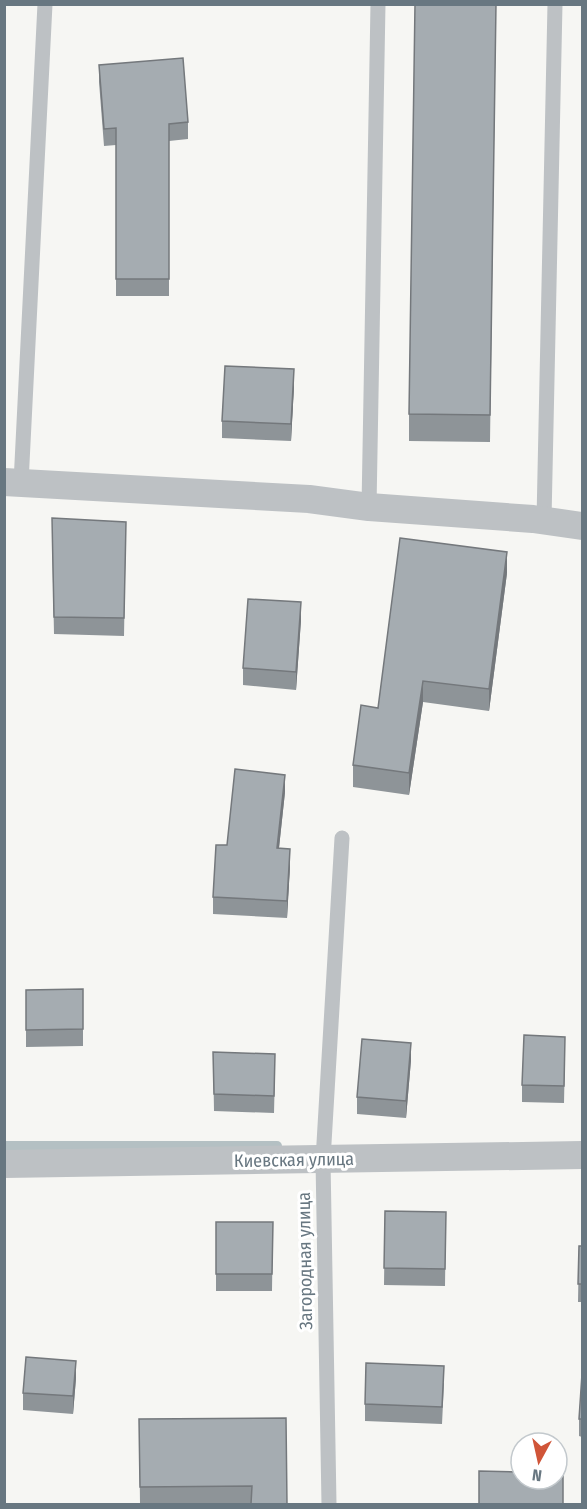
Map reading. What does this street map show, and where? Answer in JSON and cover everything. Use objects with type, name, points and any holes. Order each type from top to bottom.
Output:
[{"type":"street","points":[[13,483],[309,499],[369,507],[544,520],[582,526]]},
{"type":"street","name":"Киевская улица","points":[[4,1164],[582,1155]]},
{"type":"lane","points":[[13,483],[45,4]]},
{"type":"lane","points":[[369,507],[378,4]]},
{"type":"lane","points":[[544,520],[555,4]]},
{"type":"lane","name":"Загородная улица","points":[[329,1504],[323,1160],[342,838]]},
{"type":"building","points":[[415,4],[496,4],[490,415],[409,414]]},
{"type":"building","points":[[183,58],[188,122],[169,124],[169,279],[116,279],[116,128],[104,129],[99,65]]},
{"type":"building","points":[[225,366],[294,369],[291,424],[222,421]]},
{"type":"building","points":[[52,518],[126,522],[124,618],[54,617]]},
{"type":"building","points":[[400,538],[507,552],[489,689],[423,681],[409,773],[353,765],[361,705],[378,708]]},
{"type":"building","points":[[248,599],[301,602],[296,672],[243,668]]},
{"type":"building","points":[[235,769],[285,775],[277,848],[290,849],[287,901],[213,897],[216,845],[227,845]]},
{"type":"building","points":[[83,989],[83,1029],[26,1030],[26,990]]},
{"type":"building","points":[[524,1035],[565,1037],[564,1086],[522,1085]]},
{"type":"building","points":[[362,1039],[411,1043],[406,1101],[357,1097]]},
{"type":"building","points":[[213,1052],[275,1054],[274,1096],[214,1094]]},
{"type":"building","points":[[385,1211],[446,1212],[445,1269],[384,1268]]},
{"type":"building","points":[[216,1222],[273,1222],[272,1274],[216,1274]]},
{"type":"building","points":[[579,1246],[582,1246],[582,1284],[578,1284]]},
{"type":"building","points":[[26,1357],[76,1361],[73,1396],[23,1393]]},
{"type":"building","points":[[366,1363],[444,1366],[442,1407],[365,1404]]},
{"type":"building","points":[[582,1374],[582,1419],[579,1419]]},
{"type":"building","points":[[286,1418],[287,1504],[251,1504],[252,1486],[140,1487],[139,1419]]},
{"type":"building","points":[[479,1471],[509,1472],[509,1491],[563,1491],[563,1504],[479,1504]]},
{"type":"waterway","points":[[4,1146],[277,1146]]}]
